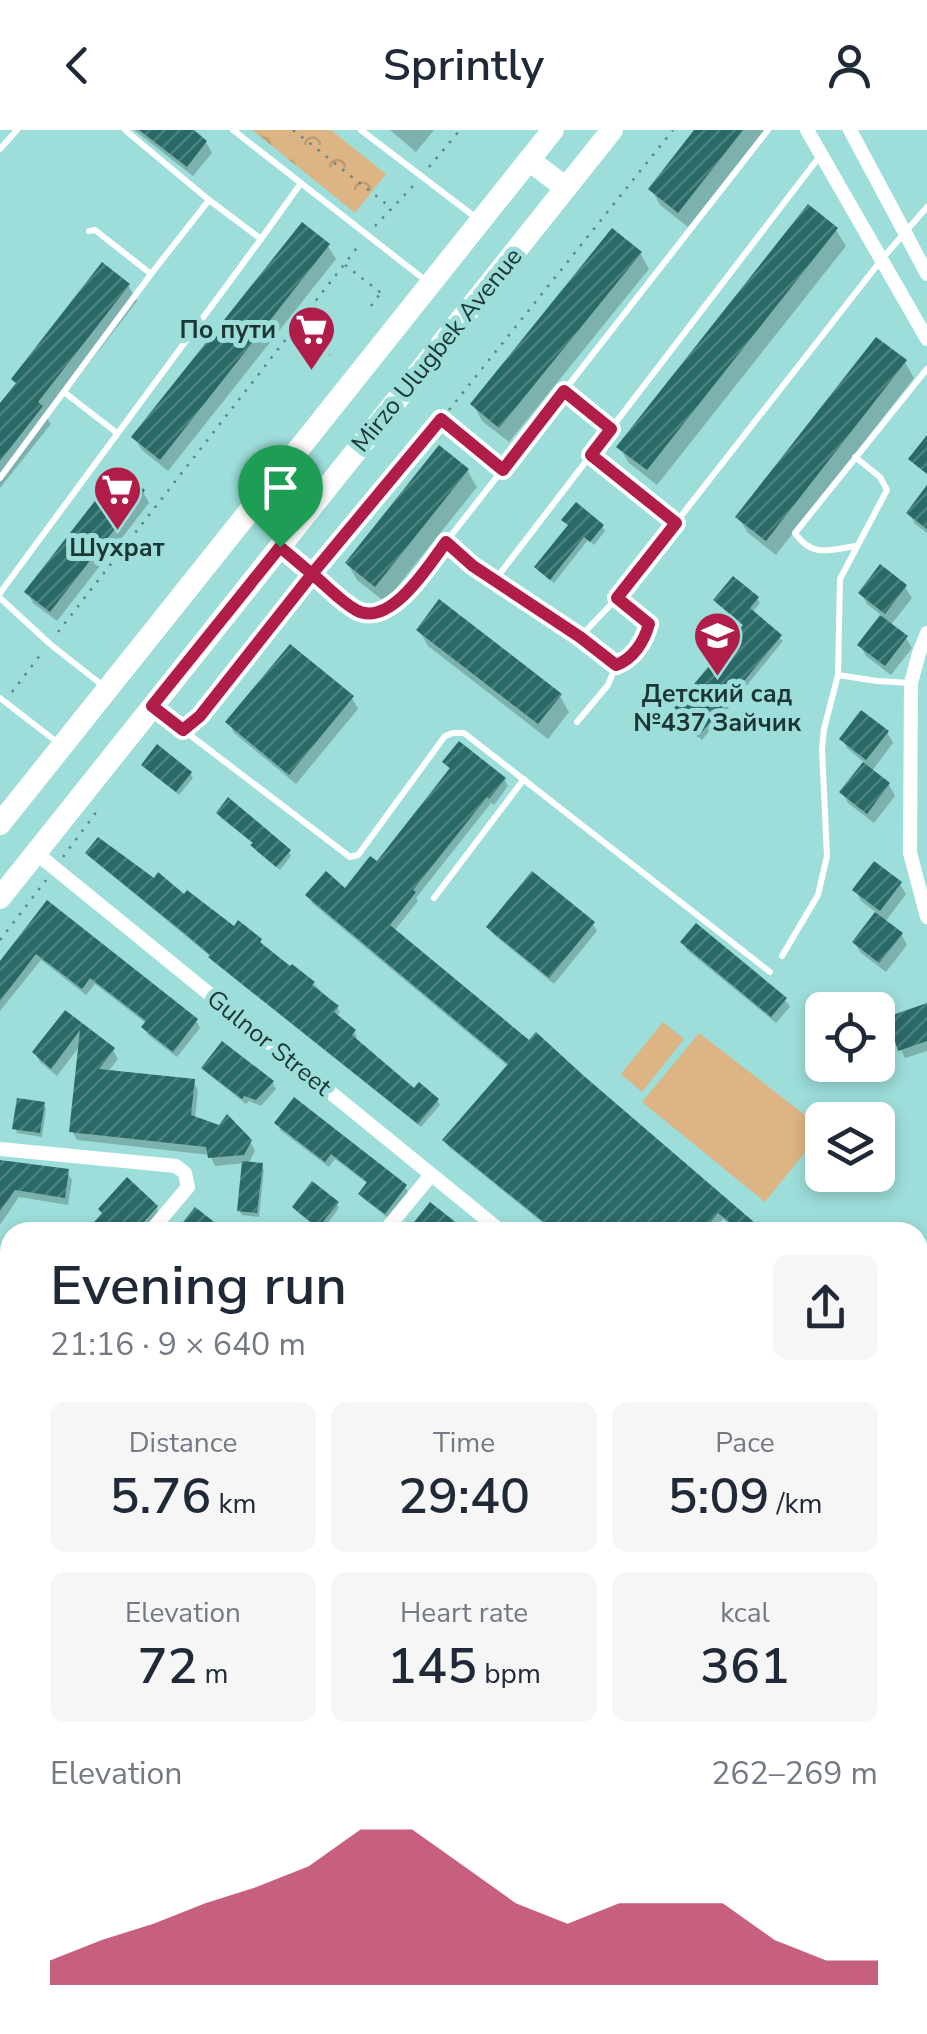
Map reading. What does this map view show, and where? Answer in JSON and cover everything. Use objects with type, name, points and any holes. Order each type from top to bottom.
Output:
[{"type":"main road","name":"Mirzo Ulugbek Avenue","points":[[0,824],[553,130]]},
{"type":"main road","name":"Mirzo Ulugbek Avenue","points":[[0,898],[612,130]]},
{"type":"main road","points":[[530,160],[566,188]]},
{"type":"street","points":[[807,130],[927,339]]},
{"type":"street","points":[[850,130],[927,274]]},
{"type":"street","points":[[927,633],[911,684],[910,853],[927,918]]},
{"type":"street","name":"Gulnor Street","points":[[36,852],[490,1222]]},
{"type":"street","points":[[0,1149],[176,1166],[185,1173],[188,1187],[158,1222]]},
{"type":"street","points":[[392,1222],[431,1175]]},
{"type":"lane","points":[[0,149],[17,130]]},
{"type":"lane","points":[[125,130],[260,239]]},
{"type":"lane","points":[[233,130],[430,284]]},
{"type":"lane","points":[[361,130],[480,221]]},
{"type":"lane","points":[[280,547],[359,612],[380,612],[408,593],[768,130]]},
{"type":"lane","points":[[495,580],[821,154]]},
{"type":"lane","points":[[107,689],[50,644],[0,595],[302,183]]},
{"type":"lane","points":[[0,478],[209,200]]},
{"type":"lane","points":[[580,637],[617,598],[882,259],[927,208]]},
{"type":"lane","points":[[90,230],[151,274]]},
{"type":"lane","points":[[856,546],[819,552],[802,545],[794,533],[927,369]]},
{"type":"lane","points":[[564,391],[611,429]]},
{"type":"lane","points":[[64,392],[118,433]]},
{"type":"lane","points":[[441,419],[503,470]]},
{"type":"lane","points":[[591,455],[676,523]]},
{"type":"lane","points":[[782,956],[818,895],[827,856],[822,749],[838,674],[840,579],[886,490],[880,476],[856,457]]},
{"type":"lane","points":[[446,542],[473,566],[616,665]]},
{"type":"lane","points":[[577,722],[608,684],[616,665],[627,661],[645,638],[649,624],[617,598]]},
{"type":"lane","points":[[838,674],[911,684]]},
{"type":"lane","points":[[2,700],[62,746]]},
{"type":"lane","points":[[152,706],[350,858],[358,855],[445,736],[464,733],[770,972]]},
{"type":"lane","points":[[434,898],[524,779]]},
{"type":"path","points":[[293,130],[392,208]]},
{"type":"path","points":[[2,700],[50,644],[367,235],[460,130]]},
{"type":"path","points":[[183,730],[200,716],[673,130]]},
{"type":"path","points":[[344,264],[383,294],[371,306]]},
{"type":"path","points":[[296,327],[330,355]]},
{"type":"path","points":[[472,364],[480,371]]},
{"type":"path","points":[[0,940],[100,808]]},
{"type":"green space","points":[[252,130],[331,130],[386,174],[355,213]]},
{"type":"green space","points":[[663,1022],[684,1039],[642,1092],[621,1074]]},
{"type":"green space","points":[[699,1033],[805,1115],[805,1152],[765,1202],[642,1102]]},
{"type":"building","points":[[139,130],[194,130],[207,141],[187,167]]},
{"type":"building","points":[[694,130],[743,130],[678,213],[648,189]]},
{"type":"building","points":[[808,204],[838,228],[647,470],[616,447]]},
{"type":"building","points":[[302,222],[330,244],[160,460],[131,437]]},
{"type":"building","points":[[612,228],[642,252],[499,428],[470,404]]},
{"type":"building","points":[[102,262],[130,284],[38,402],[43,406],[0,461],[0,403],[16,383],[11,379]]},
{"type":"building","points":[[876,337],[907,360],[766,541],[735,517]]},
{"type":"building","points":[[927,435],[927,474],[908,459]]},
{"type":"building","points":[[439,445],[469,469],[375,587],[345,563]]},
{"type":"building","points":[[119,470],[145,490],[50,612],[24,592]]},
{"type":"building","points":[[927,485],[927,529],[906,513]]},
{"type":"building","points":[[576,502],[604,525],[590,542],[584,537],[550,580],[534,567],[568,525],[561,520]]},
{"type":"building","points":[[880,564],[907,585],[885,614],[858,593]]},
{"type":"building","points":[[733,576],[759,597],[750,608],[782,635],[698,737],[670,713],[743,625],[713,600]]},
{"type":"building","points":[[439,599],[562,694],[538,724],[416,630]]},
{"type":"building","points":[[880,615],[908,636],[885,666],[857,645]]},
{"type":"building","points":[[290,644],[354,696],[289,775],[225,722]]},
{"type":"building","points":[[861,710],[889,731],[866,760],[839,739]]},
{"type":"building","points":[[459,741],[506,778],[413,890],[416,892],[390,925],[529,1040],[536,1032],[754,1222],[729,1222],[718,1213],[710,1222],[544,1222],[442,1140],[508,1064],[305,895],[326,871],[345,888],[370,856],[377,861],[450,768],[442,762]]},
{"type":"building","points":[[157,744],[192,772],[176,792],[141,765]]},
{"type":"building","points":[[863,762],[890,783],[867,814],[839,792]]},
{"type":"building","points":[[228,797],[291,850],[276,867],[216,813]]},
{"type":"building","points":[[98,837],[154,878],[158,872],[184,894],[187,890],[234,926],[238,920],[339,1006],[334,1012],[356,1030],[352,1035],[414,1088],[419,1082],[439,1099],[418,1124],[208,957],[189,937],[85,853]]},
{"type":"building","points":[[874,861],[902,882],[880,911],[852,890]]},
{"type":"building","points":[[532,871],[595,922],[549,978],[486,927]]},
{"type":"building","points":[[47,900],[198,1019],[173,1052],[141,1027],[146,1021],[90,978],[82,989],[36,954],[0,1001],[0,961]]},
{"type":"building","points":[[875,912],[903,933],[879,963],[852,942]]},
{"type":"building","points":[[696,923],[787,998],[771,1017],[680,942]]},
{"type":"building","points":[[927,1003],[927,1041],[898,1051],[895,1014]]},
{"type":"building","points":[[65,1010],[115,1048],[99,1069],[195,1079],[191,1115],[219,1125],[227,1114],[252,1140],[244,1155],[208,1158],[206,1147],[69,1132],[80,1030],[51,1069],[32,1052]]},
{"type":"building","points":[[222,1041],[274,1081],[256,1100],[244,1096],[242,1099],[201,1068]]},
{"type":"building","points":[[294,1097],[407,1185],[385,1214],[358,1194],[367,1182],[331,1154],[325,1162],[274,1123]]},
{"type":"building","points":[[17,1098],[45,1102],[40,1133],[12,1129]]},
{"type":"building","points":[[0,1160],[69,1169],[65,1198],[15,1190],[0,1211]]},
{"type":"building","points":[[242,1161],[263,1163],[257,1213],[237,1211]]},
{"type":"building","points":[[127,1177],[158,1206],[144,1222],[94,1222],[102,1213],[98,1209]]},
{"type":"building","points":[[312,1181],[339,1202],[323,1222],[311,1222],[292,1207]]},
{"type":"building","points":[[430,1202],[455,1222],[414,1222]]},
{"type":"building","points":[[195,1207],[214,1222],[183,1222]]},
{"type":"place","name":"По пути","points":[[311,372]]},
{"type":"place","name":"Шухрат","points":[[117,532]]},
{"type":"place","name":"Детский сад №437 Зайчик","points":[[717,678]]},
{"type":"route","points":[[280,547],[152,706],[183,730],[200,716],[312,574],[359,612],[380,612],[408,593],[446,542],[473,566],[616,665],[627,661],[645,638],[649,624],[617,598],[676,523],[591,455],[611,429],[564,391],[503,470],[441,419],[312,574],[280,547]]}]
